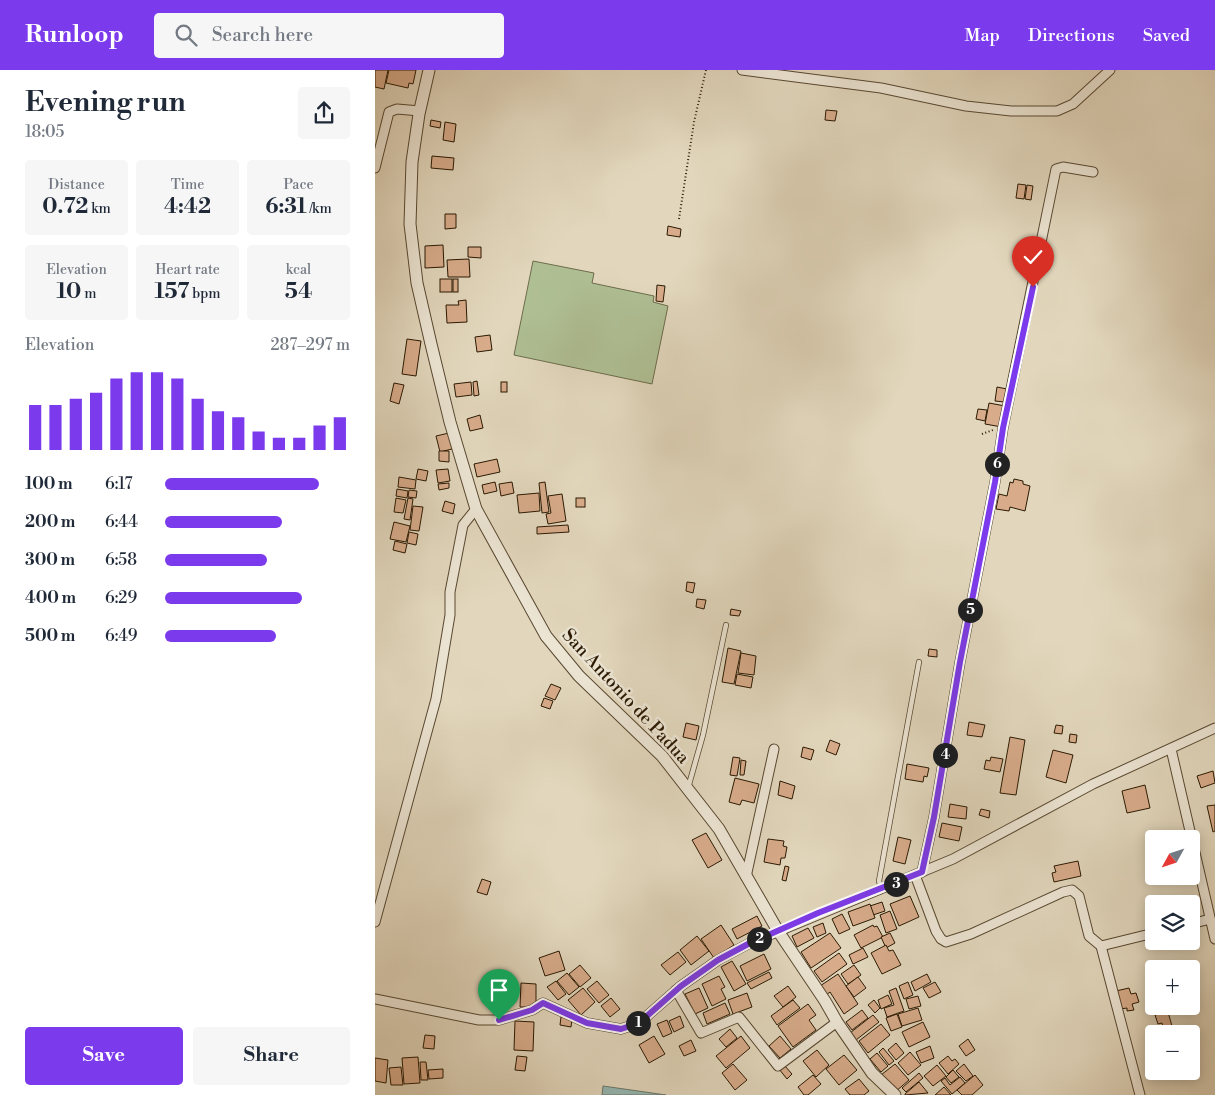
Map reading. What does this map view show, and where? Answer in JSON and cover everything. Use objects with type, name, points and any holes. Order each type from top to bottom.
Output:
[{"type":"street","name":"San Antonio de Padua","points":[[429,70],[412,162],[410,224],[417,283],[450,422],[476,509],[546,636],[579,676],[662,756],[719,829],[778,931],[837,1022],[872,1073],[895,1095]]},
{"type":"street","points":[[742,70],[881,88],[966,106],[1011,111],[1048,111],[1068,108],[1110,70]]},
{"type":"street","points":[[375,168],[389,112],[397,109],[420,111]]},
{"type":"street","points":[[1093,172],[1063,167],[1056,169],[1003,428],[995,482],[960,662],[934,817],[918,874],[936,931],[946,942],[971,934],[1063,892],[1072,890],[1079,896],[1089,936],[1101,946],[1140,1095]]},
{"type":"street","points":[[375,922],[436,699],[450,615],[450,592],[463,525],[476,509]]},
{"type":"street","points":[[375,999],[479,1020],[499,1020],[532,1010],[543,1003],[587,1023],[621,1029],[639,1023],[676,990],[718,960],[750,943],[818,913],[881,890],[953,859],[1093,784],[1215,728]]},
{"type":"street","points":[[747,877],[774,749]]},
{"type":"street","points":[[1171,749],[1209,920],[1215,939]]},
{"type":"street","points":[[1200,922],[1209,920]]},
{"type":"street","points":[[1101,946],[1145,935]]},
{"type":"street","points":[[676,990],[701,1034],[739,1017],[778,1066],[837,1022]]},
{"type":"lane","points":[[688,790],[703,735],[726,625]]},
{"type":"lane","points":[[881,890],[879,881],[919,662]]},
{"type":"path","points":[[679,218],[694,122],[706,70]]},
{"type":"path","points":[[981,434],[1003,428]]},
{"type":"green space","points":[[533,261],[594,273],[592,283],[654,296],[653,302],[668,306],[652,384],[514,355]]},
{"type":"water","points":[[603,1086],[666,1095],[602,1095]]},
{"type":"building","points":[[375,70],[388,70],[384,89],[375,87]]},
{"type":"building","points":[[389,70],[416,70],[413,84],[409,83],[408,88],[386,83]]},
{"type":"building","points":[[826,110],[837,111],[835,121],[825,120]]},
{"type":"building","points":[[431,120],[441,122],[440,128],[430,126]]},
{"type":"building","points":[[445,122],[456,124],[454,142],[443,140]]},
{"type":"building","points":[[432,156],[454,158],[453,170],[431,168]]},
{"type":"building","points":[[1018,184],[1026,185],[1024,199],[1016,198]]},
{"type":"building","points":[[1027,185],[1033,186],[1031,200],[1025,199]]},
{"type":"building","points":[[445,214],[456,214],[456,228],[445,229]]},
{"type":"building","points":[[668,226],[681,229],[680,237],[667,235]]},
{"type":"building","points":[[443,245],[444,267],[425,268],[425,246]]},
{"type":"building","points":[[468,247],[481,247],[481,258],[468,257]]},
{"type":"building","points":[[469,259],[470,277],[448,277],[447,260]]},
{"type":"building","points":[[440,279],[452,279],[452,292],[440,292]]},
{"type":"building","points":[[453,279],[458,279],[458,292],[453,292]]},
{"type":"building","points":[[657,285],[665,286],[663,302],[656,301]]},
{"type":"building","points":[[466,300],[467,322],[447,323],[446,305],[459,305],[458,301]]},
{"type":"building","points":[[490,335],[492,350],[477,352],[475,337]]},
{"type":"building","points":[[407,339],[421,341],[416,376],[402,374]]},
{"type":"building","points":[[477,381],[479,395],[474,396],[473,382]]},
{"type":"building","points":[[471,382],[472,395],[456,397],[454,384]]},
{"type":"building","points":[[501,382],[507,382],[507,392],[501,392]]},
{"type":"building","points":[[394,383],[404,385],[399,404],[390,401]]},
{"type":"building","points":[[997,387],[1007,389],[1005,402],[995,401]]},
{"type":"building","points":[[989,403],[1005,406],[1002,427],[985,424]]},
{"type":"building","points":[[978,409],[987,410],[985,421],[976,419]]},
{"type":"building","points":[[480,415],[483,428],[470,431],[467,419]]},
{"type":"building","points":[[449,433],[452,449],[440,452],[436,436]]},
{"type":"building","points":[[439,451],[449,451],[449,462],[439,461]]},
{"type":"building","points":[[497,459],[500,472],[477,477],[474,464]]},
{"type":"building","points":[[418,469],[428,471],[426,481],[416,479]]},
{"type":"building","points":[[448,469],[450,481],[438,483],[436,470]]},
{"type":"building","points":[[399,477],[416,480],[415,489],[398,487]]},
{"type":"building","points":[[1014,479],[1023,481],[1023,484],[1030,486],[1025,511],[1010,507],[1009,511],[996,509],[999,494],[1007,496],[1010,482],[1013,483]]},
{"type":"building","points":[[495,482],[497,491],[484,494],[482,485]]},
{"type":"building","points":[[512,482],[514,493],[501,496],[499,484]]},
{"type":"building","points":[[545,482],[549,512],[542,513],[539,483]]},
{"type":"building","points":[[449,483],[449,488],[439,490],[438,484]]},
{"type":"building","points":[[397,489],[408,491],[407,498],[396,496]]},
{"type":"building","points":[[409,490],[417,491],[416,498],[408,497]]},
{"type":"building","points":[[539,493],[540,511],[519,513],[517,495]]},
{"type":"building","points":[[562,494],[566,521],[548,524],[546,514],[551,513],[548,496]]},
{"type":"building","points":[[396,498],[406,500],[403,513],[394,512]]},
{"type":"building","points":[[408,498],[413,499],[410,520],[404,519]]},
{"type":"building","points":[[576,498],[585,498],[585,507],[576,507]]},
{"type":"building","points":[[445,501],[455,504],[453,514],[442,511]]},
{"type":"building","points":[[413,506],[423,507],[419,531],[410,530]]},
{"type":"building","points":[[394,522],[410,526],[406,542],[390,539]]},
{"type":"building","points":[[568,525],[569,532],[537,534],[537,527]]},
{"type":"building","points":[[409,532],[418,534],[416,545],[407,543]]},
{"type":"building","points":[[395,541],[407,544],[405,553],[393,550]]},
{"type":"building","points":[[687,582],[695,583],[693,593],[686,591]]},
{"type":"building","points":[[697,599],[706,600],[704,609],[696,607]]},
{"type":"building","points":[[731,609],[741,611],[739,616],[730,615]]},
{"type":"building","points":[[728,648],[741,651],[734,684],[722,682]]},
{"type":"building","points":[[929,649],[937,650],[937,657],[928,656]]},
{"type":"building","points":[[741,653],[756,656],[754,675],[738,673]]},
{"type":"building","points":[[737,674],[753,677],[751,688],[735,685]]},
{"type":"building","points":[[551,684],[561,688],[555,700],[545,696]]},
{"type":"building","points":[[544,698],[553,701],[550,709],[541,706]]},
{"type":"building","points":[[969,722],[985,725],[982,737],[967,735]]},
{"type":"building","points":[[686,723],[699,726],[696,740],[683,737]]},
{"type":"building","points":[[1056,725],[1063,726],[1062,734],[1054,733]]},
{"type":"building","points":[[1070,734],[1077,735],[1076,743],[1069,742]]},
{"type":"building","points":[[1010,737],[1025,740],[1016,795],[1000,793]]},
{"type":"building","points":[[830,740],[840,744],[836,755],[826,751]]},
{"type":"building","points":[[803,747],[814,750],[811,760],[801,757]]},
{"type":"building","points":[[1053,750],[1073,755],[1066,783],[1046,777]]},
{"type":"building","points":[[733,757],[740,758],[737,776],[730,775]]},
{"type":"building","points":[[991,757],[1003,759],[1000,772],[984,769],[986,760],[990,761]]},
{"type":"building","points":[[741,760],[746,761],[744,775],[740,775]]},
{"type":"building","points":[[907,764],[929,768],[927,777],[924,776],[923,782],[905,779]]},
{"type":"building","points":[[1213,771],[1215,783],[1201,788],[1197,776]]},
{"type":"building","points":[[735,778],[759,784],[754,803],[742,800],[740,805],[729,802]]},
{"type":"building","points":[[780,781],[795,786],[792,799],[778,795]]},
{"type":"building","points":[[1145,785],[1150,808],[1127,813],[1122,791]]},
{"type":"building","points":[[950,804],[967,807],[966,819],[948,817]]},
{"type":"building","points":[[1215,805],[1215,831],[1213,832],[1207,806]]},
{"type":"building","points":[[981,809],[990,811],[989,818],[979,815]]},
{"type":"building","points":[[942,823],[962,827],[959,841],[939,837]]},
{"type":"building","points":[[706,833],[722,860],[708,868],[692,840]]},
{"type":"building","points":[[898,837],[911,840],[905,864],[893,861]]},
{"type":"building","points":[[768,839],[784,841],[783,846],[787,847],[785,858],[781,858],[780,865],[764,862]]},
{"type":"building","points":[[1078,861],[1081,876],[1054,882],[1052,873],[1056,872],[1054,866]]},
{"type":"building","points":[[785,866],[789,867],[786,881],[782,880]]},
{"type":"building","points":[[482,879],[491,882],[487,895],[477,892]]},
{"type":"building","points":[[910,896],[919,917],[899,926],[890,904]]},
{"type":"building","points":[[882,902],[885,911],[870,916],[867,907]]},
{"type":"building","points":[[870,904],[875,918],[853,926],[848,912]]},
{"type":"building","points":[[890,911],[897,929],[886,933],[880,915]]},
{"type":"building","points":[[842,914],[850,929],[839,934],[832,919]]},
{"type":"building","points":[[757,916],[762,926],[737,939],[732,929]]},
{"type":"building","points":[[823,923],[826,933],[817,937],[813,927]]},
{"type":"building","points":[[721,925],[734,945],[714,958],[701,939]]},
{"type":"building","points":[[873,925],[874,927],[877,926],[883,937],[861,948],[854,935]]},
{"type":"building","points":[[808,928],[814,938],[797,947],[792,936]]},
{"type":"building","points":[[830,933],[841,948],[811,968],[801,952]]},
{"type":"building","points":[[890,933],[895,943],[886,948],[881,937]]},
{"type":"building","points":[[697,936],[709,951],[691,965],[680,950]]},
{"type":"building","points":[[886,945],[889,951],[893,950],[901,965],[882,974],[871,953]]},
{"type":"building","points":[[863,948],[868,957],[853,964],[849,955]]},
{"type":"building","points":[[559,951],[565,970],[545,976],[539,958]]},
{"type":"building","points":[[678,952],[686,962],[670,975],[661,965]]},
{"type":"building","points":[[839,953],[847,964],[822,982],[814,971]]},
{"type":"building","points":[[764,954],[771,969],[747,981],[740,966]]},
{"type":"building","points":[[732,961],[746,984],[734,991],[721,967]]},
{"type":"building","points":[[580,965],[591,978],[580,987],[569,974]]},
{"type":"building","points":[[854,965],[861,975],[848,984],[841,974]]},
{"type":"building","points":[[769,972],[772,978],[751,989],[747,983]]},
{"type":"building","points":[[567,973],[579,987],[569,995],[557,981]]},
{"type":"building","points":[[838,974],[858,1004],[844,1014],[830,992],[826,995],[820,986]]},
{"type":"building","points":[[927,974],[931,982],[915,991],[911,982]]},
{"type":"building","points":[[719,976],[725,987],[721,989],[726,999],[712,1006],[702,984]]},
{"type":"building","points":[[858,977],[866,988],[854,997],[846,986]]},
{"type":"building","points":[[556,981],[566,994],[558,1000],[547,987]]},
{"type":"building","points":[[597,981],[609,995],[599,1003],[587,989]]},
{"type":"building","points":[[908,982],[913,995],[904,999],[899,986]]},
{"type":"building","points":[[935,982],[941,992],[929,998],[923,988]]},
{"type":"building","points":[[521,983],[536,984],[536,1007],[520,1007]]},
{"type":"building","points":[[788,986],[796,997],[783,1007],[774,996]]},
{"type":"building","points":[[583,988],[595,1002],[581,1015],[568,1000]]},
{"type":"building","points":[[699,988],[708,1008],[695,1014],[685,994]]},
{"type":"building","points":[[896,988],[904,1011],[887,1017],[884,1008],[894,1005],[889,991]]},
{"type":"building","points":[[1129,988],[1131,994],[1136,993],[1139,1002],[1132,1004],[1134,1010],[1127,1011],[1127,1008],[1120,1009],[1116,991]]},
{"type":"building","points":[[747,993],[752,1007],[733,1014],[728,1000]]},
{"type":"building","points":[[888,995],[892,1004],[881,1009],[878,1000]]},
{"type":"building","points":[[918,996],[921,1006],[909,1009],[906,999]]},
{"type":"building","points":[[611,998],[620,1009],[610,1017],[601,1006]]},
{"type":"building","points":[[793,1000],[800,1008],[777,1025],[771,1016]]},
{"type":"building","points":[[874,1000],[880,1008],[875,1013],[868,1005]]},
{"type":"building","points":[[725,1003],[730,1014],[707,1024],[703,1013]]},
{"type":"building","points":[[808,1004],[816,1015],[809,1020],[816,1030],[793,1047],[778,1026]]},
{"type":"building","points":[[918,1008],[922,1020],[902,1026],[898,1014]]},
{"type":"building","points":[[862,1010],[868,1018],[852,1030],[846,1022]]},
{"type":"building","points":[[897,1014],[902,1027],[891,1031],[886,1018]]},
{"type":"building","points":[[873,1015],[879,1022],[856,1040],[850,1033]]},
{"type":"building","points":[[1155,1015],[1169,1015],[1172,1025],[1158,1024]]},
{"type":"building","points":[[680,1016],[684,1027],[674,1032],[669,1021]]},
{"type":"building","points":[[561,1017],[572,1019],[571,1027],[560,1025]]},
{"type":"building","points":[[667,1020],[672,1033],[663,1037],[657,1024]]},
{"type":"building","points":[[515,1021],[534,1022],[533,1051],[514,1050]]},
{"type":"building","points":[[923,1022],[930,1037],[909,1047],[902,1032]]},
{"type":"building","points":[[881,1024],[890,1035],[868,1053],[859,1041]]},
{"type":"building","points":[[730,1029],[737,1038],[726,1047],[719,1039]]},
{"type":"building","points":[[425,1035],[435,1036],[434,1049],[423,1048]]},
{"type":"building","points":[[654,1036],[665,1054],[649,1063],[639,1045]]},
{"type":"building","points":[[741,1036],[750,1048],[726,1068],[716,1056]]},
{"type":"building","points":[[780,1036],[791,1049],[780,1058],[769,1046]]},
{"type":"building","points":[[968,1039],[975,1050],[966,1056],[959,1046]]},
{"type":"building","points":[[691,1040],[696,1051],[684,1056],[679,1046]]},
{"type":"building","points":[[896,1043],[904,1053],[896,1060],[888,1050]]},
{"type":"building","points":[[930,1046],[934,1058],[921,1063],[916,1052]]},
{"type":"building","points":[[883,1048],[894,1061],[889,1065],[879,1052]]},
{"type":"building","points":[[817,1050],[829,1065],[816,1077],[803,1061]]},
{"type":"building","points":[[910,1052],[921,1065],[908,1075],[898,1063]]},
{"type":"building","points":[[877,1053],[888,1066],[881,1072],[870,1059]]},
{"type":"building","points":[[844,1055],[857,1070],[839,1085],[826,1069]]},
{"type":"building","points":[[517,1056],[527,1057],[525,1071],[515,1070]]},
{"type":"building","points":[[948,1056],[952,1061],[955,1059],[959,1064],[948,1074],[939,1063]]},
{"type":"building","points":[[418,1057],[420,1083],[404,1084],[402,1058]]},
{"type":"building","points":[[375,1058],[388,1060],[386,1083],[375,1081]]},
{"type":"building","points":[[420,1062],[426,1062],[428,1080],[421,1080]]},
{"type":"building","points":[[733,1064],[747,1080],[735,1090],[722,1073]]},
{"type":"building","points":[[895,1064],[909,1080],[895,1092],[881,1075]]},
{"type":"building","points":[[964,1064],[973,1076],[966,1081],[956,1071]]},
{"type":"building","points":[[784,1065],[792,1074],[787,1079],[779,1069]]},
{"type":"building","points":[[937,1065],[946,1076],[933,1086],[924,1076]]},
{"type":"building","points":[[401,1067],[403,1085],[391,1085],[389,1068]]},
{"type":"building","points":[[443,1069],[443,1078],[429,1079],[428,1070]]},
{"type":"building","points":[[953,1070],[959,1077],[951,1083],[946,1077]]},
{"type":"building","points":[[919,1073],[923,1078],[906,1092],[902,1088]]},
{"type":"building","points":[[813,1075],[821,1084],[808,1095],[804,1095],[798,1087]]},
{"type":"building","points":[[975,1075],[983,1085],[972,1095],[962,1095],[957,1090]]},
{"type":"building","points":[[960,1077],[965,1083],[952,1094],[941,1081],[945,1078],[950,1085]]},
{"type":"building","points":[[859,1079],[869,1091],[864,1095],[850,1095],[845,1089]]},
{"type":"building","points":[[919,1082],[928,1093],[905,1095],[905,1094]]},
{"type":"building","points":[[944,1087],[951,1095],[935,1095]]},
{"type":"route","points":[[499,1020],[532,1010],[543,1003],[587,1023],[621,1029],[639,1023],[681,986],[718,960],[750,943],[818,913],[881,890],[922,872],[931,835],[960,662],[995,482],[1003,428],[1033,287]]}]
